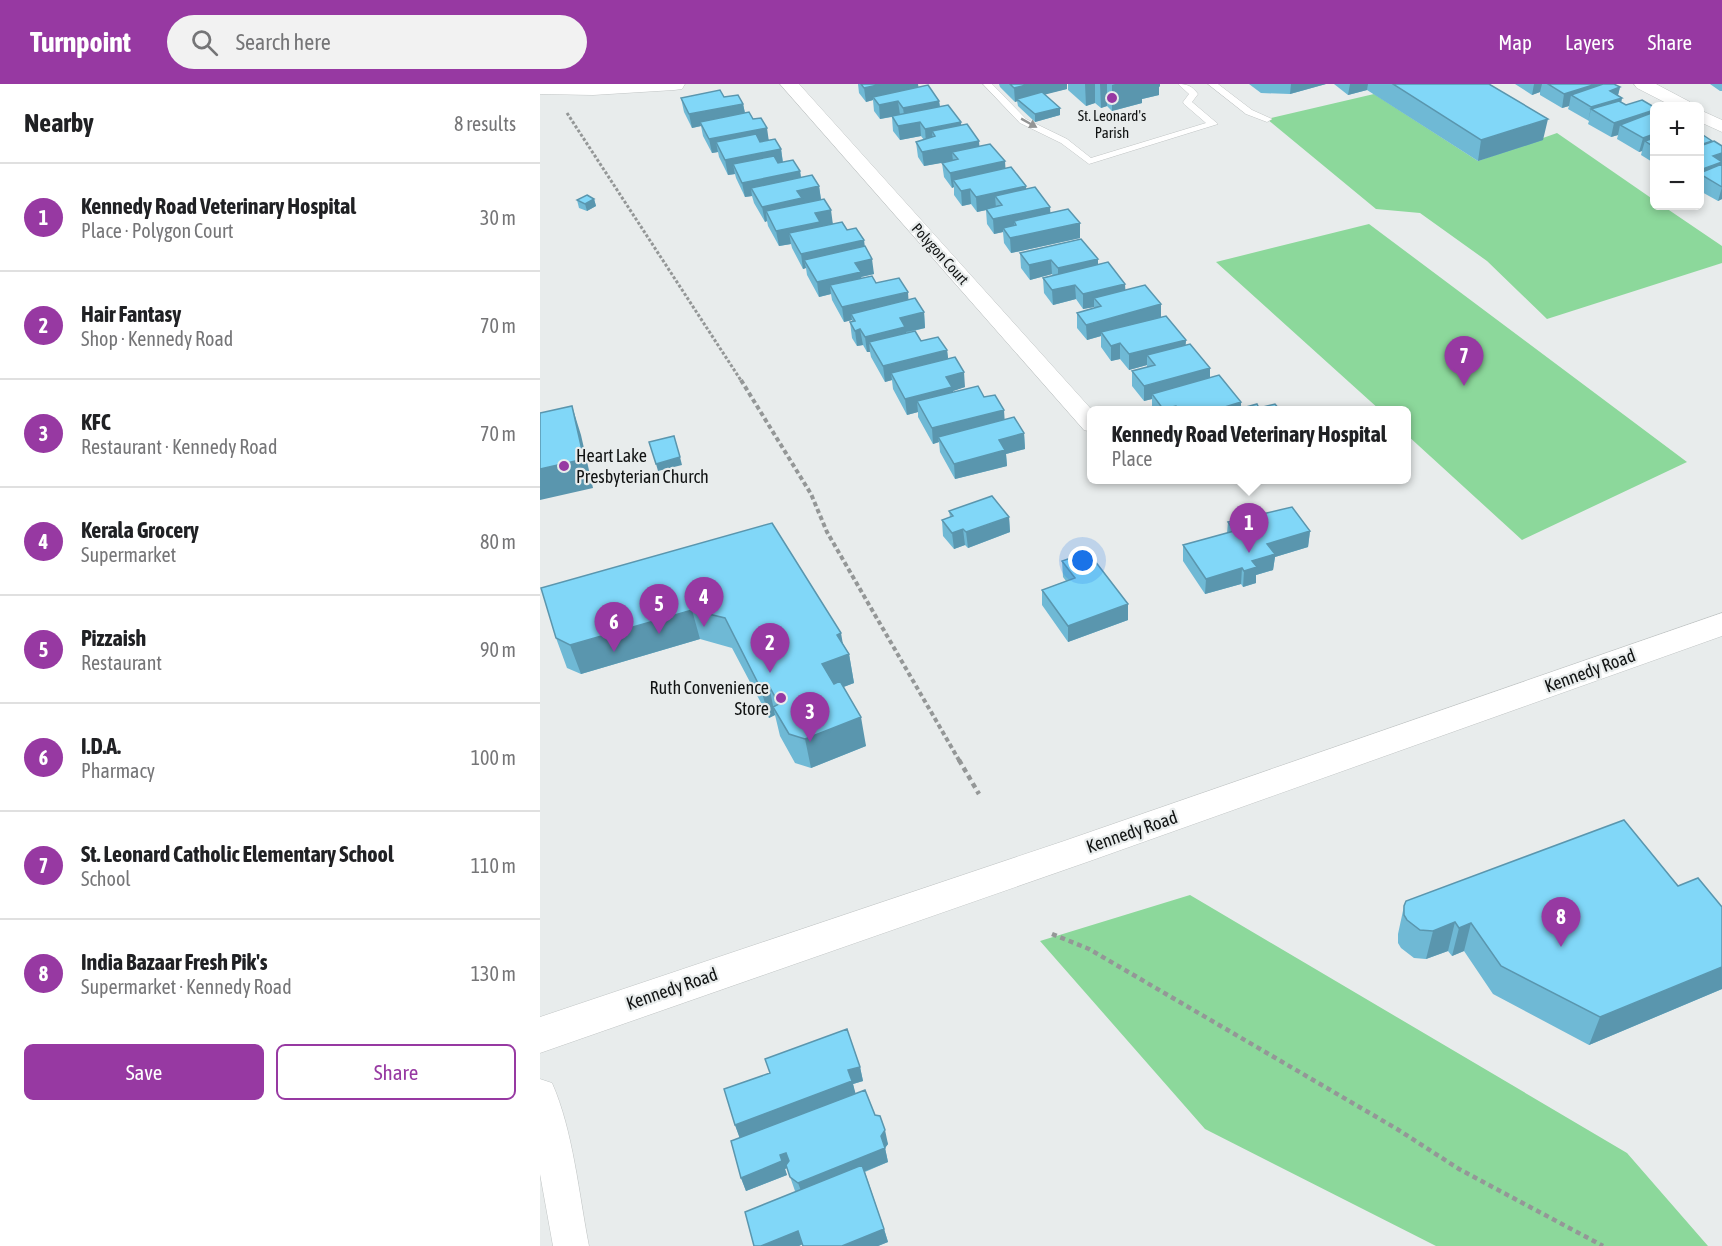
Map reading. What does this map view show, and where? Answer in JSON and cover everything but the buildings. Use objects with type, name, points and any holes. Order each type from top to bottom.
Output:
[{"type":"main road","points":[[540,88],[593,89],[674,84]]},
{"type":"main road","name":"Kennedy Road","points":[[540,1035],[1077,851],[1722,624]]},
{"type":"street","name":"Polygon Court","points":[[789,84],[1087,418]]},
{"type":"street","points":[[1643,84],[1677,102]]},
{"type":"street","points":[[1704,117],[1722,127]]},
{"type":"street","points":[[540,1094],[548,1122],[571,1246]]},
{"type":"lane","points":[[987,84],[1023,121],[1064,141],[1089,161],[1213,124],[1187,102],[1194,94],[1182,84]]},
{"type":"lane","points":[[1212,84],[1249,112],[1267,119]]},
{"type":"path","points":[[566,112],[717,341],[805,484],[827,532],[979,794]]},
{"type":"path","points":[[1052,933],[1089,950],[1396,1129],[1460,1169],[1603,1246]]},
{"type":"green space","points":[[1374,94],[1478,161],[1557,133],[1650,197],[1650,210],[1669,210],[1722,246],[1722,263],[1547,319],[1487,261],[1420,213],[1376,209],[1267,119]]},
{"type":"green space","points":[[1369,224],[1687,462],[1522,540],[1411,439],[1411,406],[1376,406],[1216,262]]},
{"type":"green space","points":[[1190,895],[1627,1153],[1708,1246],[1436,1246],[1205,1129],[1040,941]]},
{"type":"place","name":"St. Leonard's Parish","points":[[1112,98]]},
{"type":"place","name":"St. Leonard Catholic Elementary School","points":[[1464,386]]},
{"type":"place","name":"Heart Lake Presbyterian Church","points":[[564,466]]},
{"type":"place","name":"Kennedy Road Veterinary Hospital","points":[[1249,553]]},
{"type":"place","name":"Kerala Grocery","points":[[704,627]]},
{"type":"place","name":"Pizzaish","points":[[659,634]]},
{"type":"place","name":"I.D.A.","points":[[614,652]]},
{"type":"place","name":"Hair Fantasy","points":[[770,673]]},
{"type":"place","name":"Ruth Convenience Store","points":[[781,698]]},
{"type":"place","name":"KFC","points":[[810,742]]},
{"type":"place","name":"India Bazaar Fresh Pik's","points":[[1561,947]]}]
